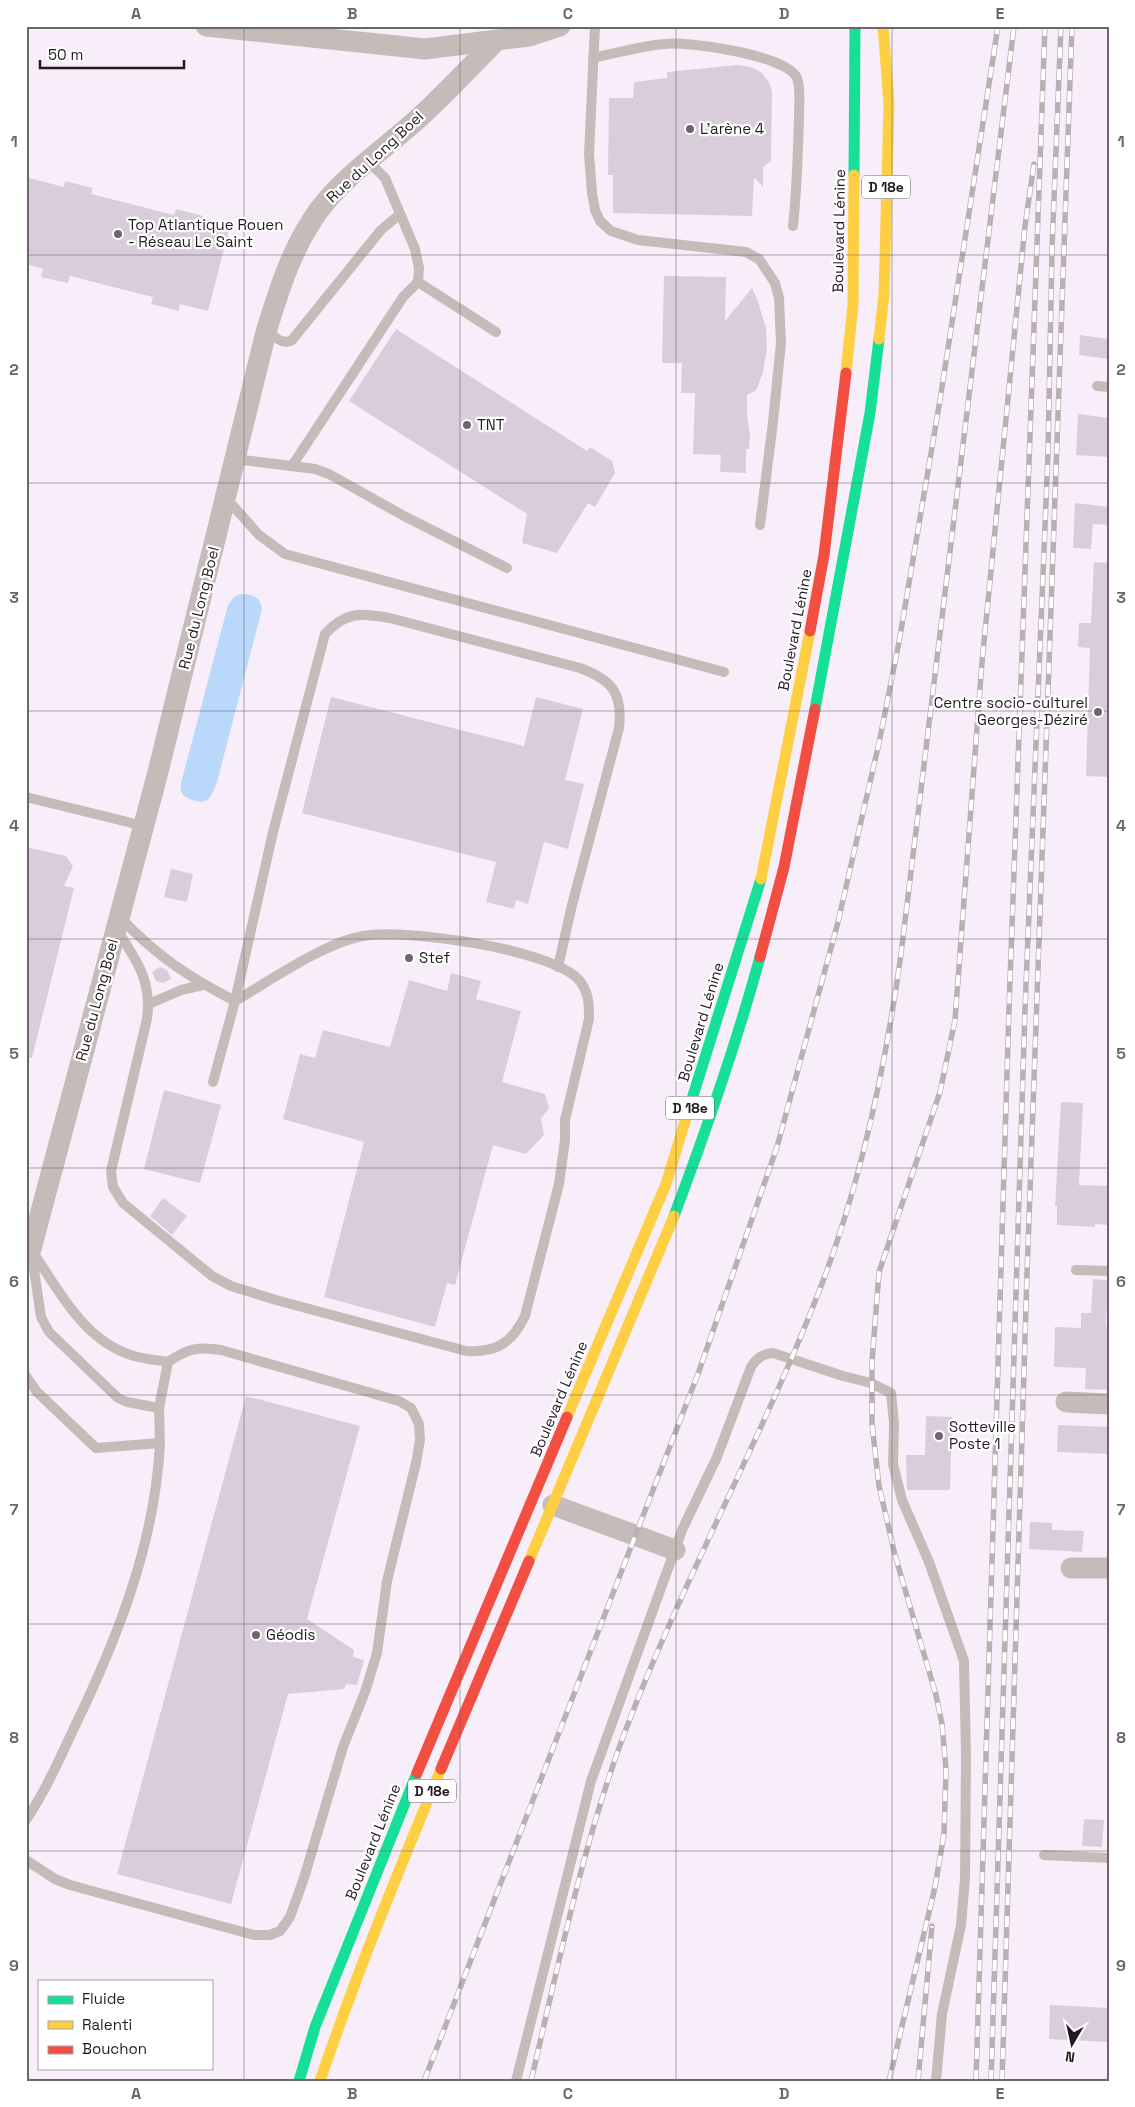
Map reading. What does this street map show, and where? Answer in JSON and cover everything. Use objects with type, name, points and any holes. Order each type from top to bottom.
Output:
[{"type":"main road","name":"Boulevard Lénine","points":[[299,2081],[315,2027],[403,1806],[666,1184],[765,866],[824,555],[842,415],[853,305],[855,26]]},
{"type":"main road","name":"D 18e","points":[[320,2081],[345,2008],[401,1865],[669,1230],[706,1131],[739,1033],[765,944],[784,867],[870,412],[884,294],[889,104],[883,26]]},
{"type":"street","points":[[206,26],[425,49],[496,41],[529,31],[560,26]]},
{"type":"street","name":"Rue du Long Boel","points":[[27,1252],[144,826],[266,332],[282,279],[318,211],[333,194],[423,114],[496,41]]},
{"type":"street","points":[[1066,1402],[1109,1404]]},
{"type":"street","points":[[553,1506],[675,1550]]},
{"type":"street","points":[[1071,1568],[1109,1568]]},
{"type":"lane","points":[[595,26],[589,154],[592,193],[595,210],[600,221],[612,231],[638,240],[746,252],[759,259],[774,283],[779,298],[780,343],[774,422],[760,525]]},
{"type":"lane","points":[[593,58],[663,44],[684,43],[766,59],[792,70],[797,79],[799,92],[798,158],[792,226]]},
{"type":"lane","points":[[292,466],[403,297],[418,282],[419,268],[415,249],[385,178],[369,162]]},
{"type":"lane","points":[[266,332],[283,342],[288,343],[292,340],[381,230],[400,214]]},
{"type":"lane","points":[[418,282],[496,332]]},
{"type":"lane","points":[[1097,386],[1109,387]]},
{"type":"lane","points":[[235,459],[315,469],[329,474],[404,516],[507,568]]},
{"type":"lane","points":[[226,498],[259,535],[285,554],[724,672]]},
{"type":"lane","points":[[213,1082],[235,1001],[273,832],[320,649],[325,634],[342,619],[354,614],[369,614],[390,618],[580,668],[597,674],[610,684],[617,696],[621,710],[619,728],[572,905],[558,967]]},
{"type":"lane","points":[[26,796],[144,826]]},
{"type":"lane","points":[[118,923],[156,953],[203,984],[235,1001]]},
{"type":"lane","points":[[118,923],[143,975],[149,995],[149,1004],[111,1172],[113,1187],[123,1203],[212,1276],[231,1286],[466,1351],[481,1352],[493,1349],[507,1342],[518,1330],[525,1316],[559,1184],[566,1140],[565,1120],[589,1019],[589,1003],[586,990],[578,978],[558,967],[510,951],[479,944],[397,934],[364,936],[331,946],[235,1001]]},
{"type":"lane","points":[[149,1004],[181,990],[203,984]]},
{"type":"lane","points":[[26,1860],[55,1879],[70,1885],[254,1935],[270,1935],[280,1931],[290,1917],[304,1878],[343,1747],[365,1692],[377,1653],[387,1581],[420,1440],[419,1424],[411,1408],[399,1401],[221,1350],[194,1349],[183,1352],[168,1362],[128,1354],[88,1329],[76,1317],[27,1252]]},
{"type":"lane","points":[[27,1252],[41,1317],[49,1332],[118,1398],[127,1402],[159,1408]]},
{"type":"lane","points":[[1076,1270],[1109,1271]]},
{"type":"lane","points":[[516,2081],[591,1781],[675,1550],[717,1457],[751,1367],[764,1354],[781,1354],[843,1376],[871,1383],[891,1393],[894,1423],[893,1464],[902,1500],[929,1562],[964,1662],[966,1757],[965,1879],[961,1925],[942,2014],[936,2081]]},
{"type":"lane","points":[[26,1820],[41,1798],[98,1678],[130,1597],[153,1512],[160,1443],[159,1408],[168,1362]]},
{"type":"lane","points":[[26,1376],[37,1392],[96,1448],[160,1443]]},
{"type":"lane","points":[[1044,1855],[1109,1858]]},
{"type":"water","points":[[240,594],[255,597],[262,609],[217,782],[209,798],[202,802],[184,796],[181,791],[181,783],[228,605],[234,597]]},
{"type":"building","name":"L'arène 4","points":[[737,65],[751,67],[762,73],[769,82],[772,92],[771,161],[763,167],[763,187],[754,177],[752,216],[613,213],[613,175],[608,175],[609,98],[633,98],[634,82],[667,78],[667,72]]},
{"type":"building","points":[[26,177],[64,187],[65,181],[93,188],[91,194],[174,215],[176,209],[203,216],[202,222],[229,230],[208,311],[180,304],[179,311],[151,304],[153,297],[70,276],[68,283],[41,277],[43,269],[26,264]]},
{"type":"building","points":[[664,276],[726,277],[725,321],[752,288],[758,302],[766,328],[767,349],[763,372],[757,388],[747,395],[750,435],[749,449],[746,449],[746,473],[720,472],[721,455],[693,454],[695,393],[681,393],[682,363],[662,363]]},
{"type":"building","points":[[396,329],[587,451],[590,447],[612,461],[615,473],[595,507],[588,503],[557,553],[522,543],[527,514],[349,401]]},
{"type":"building","points":[[1080,335],[1109,339],[1109,359],[1079,355]]},
{"type":"building","points":[[1078,414],[1109,418],[1109,457],[1076,455]]},
{"type":"building","points":[[1075,503],[1109,507],[1109,525],[1093,524],[1091,549],[1073,548]]},
{"type":"building","name":"Centre socio-culturel Georges-Déziré","points":[[1094,562],[1109,563],[1109,777],[1086,776],[1090,648],[1078,647],[1079,623],[1091,623]]},
{"type":"building","points":[[331,697],[524,746],[536,697],[583,709],[565,780],[584,784],[568,849],[544,842],[528,904],[516,900],[514,909],[486,902],[496,862],[302,813]]},
{"type":"building","points":[[26,847],[66,856],[73,866],[64,886],[74,888],[32,1058],[26,1058]]},
{"type":"building","points":[[171,869],[193,874],[187,902],[164,897]]},
{"type":"building","points":[[160,967],[167,970],[171,979],[163,983],[156,981],[152,972]]},
{"type":"building","points":[[451,973],[481,981],[476,999],[521,1011],[502,1082],[545,1094],[549,1108],[541,1119],[544,1135],[526,1154],[493,1145],[455,1285],[447,1283],[435,1327],[324,1297],[364,1142],[283,1119],[300,1054],[315,1058],[323,1030],[390,1047],[409,980],[447,991]]},
{"type":"building","points":[[164,1090],[221,1105],[200,1183],[144,1169]]},
{"type":"building","points":[[1061,1102],[1083,1103],[1079,1185],[1109,1186],[1109,1225],[1095,1224],[1095,1227],[1057,1225],[1057,1206],[1055,1206]]},
{"type":"building","points":[[163,1198],[187,1216],[172,1235],[150,1216]]},
{"type":"building","points":[[1093,1279],[1108,1280],[1106,1326],[1109,1326],[1109,1390],[1085,1389],[1086,1368],[1054,1367],[1055,1327],[1081,1328],[1081,1313],[1091,1313]]},
{"type":"building","name":"Géodis","points":[[246,1396],[360,1426],[307,1619],[354,1650],[353,1657],[364,1660],[357,1685],[346,1684],[344,1689],[288,1694],[231,1904],[117,1874]]},
{"type":"building","name":"Sotteville Poste 1","points":[[926,1416],[952,1417],[950,1490],[907,1490],[906,1455],[925,1455]]},
{"type":"building","points":[[1058,1425],[1109,1427],[1109,1454],[1057,1452]]},
{"type":"building","points":[[1030,1522],[1052,1523],[1052,1530],[1084,1531],[1082,1552],[1029,1549]]},
{"type":"building","points":[[1084,1819],[1104,1820],[1102,1847],[1082,1846]]},
{"type":"building","points":[[1050,2005],[1109,2008],[1109,2042],[1049,2039]]},
{"type":"railway","points":[[424,2081],[698,1374],[777,1147],[838,922],[879,743],[899,642],[940,400],[998,26]]},
{"type":"railway","points":[[531,2081],[584,1859],[626,1729],[674,1614],[779,1388],[803,1331],[840,1234],[872,1116],[881,1076],[901,954],[1014,26]]},
{"type":"railway","points":[[976,2081],[1009,1008],[1045,26]]},
{"type":"railway","points":[[991,2081],[1025,1009],[1048,454],[1052,249],[1061,26]]},
{"type":"railway","points":[[1002,2081],[1027,1274],[1072,26]]},
{"type":"railway","points":[[889,2081],[935,1887],[944,1834],[946,1769],[942,1724],[936,1695],[895,1555],[879,1486],[872,1424],[872,1362],[879,1272],[940,1092],[955,1020],[982,662],[1025,226],[1034,164]]},
{"type":"railway","points":[[918,2081],[932,1926]]},
{"type":"traffic: fast","points":[[854,175],[855,26]]},
{"type":"traffic: fast","points":[[815,709],[870,413],[879,339]]},
{"type":"traffic: fast","points":[[686,1118],[761,879]]},
{"type":"traffic: fast","points":[[674,1216],[720,1088],[760,957]]},
{"type":"traffic: fast","points":[[299,2081],[315,2027],[417,1773]]},
{"type":"traffic: slow","points":[[879,339],[884,294],[889,104],[883,26]]},
{"type":"traffic: slow","points":[[846,373],[853,305],[854,175]]},
{"type":"traffic: slow","points":[[761,879],[810,631]]},
{"type":"traffic: slow","points":[[567,1417],[666,1184],[686,1118]]},
{"type":"traffic: slow","points":[[529,1561],[674,1216]]},
{"type":"traffic: slow","points":[[320,2081],[378,1924],[441,1769]]},
{"type":"traffic: jam","points":[[810,631],[824,555],[846,373]]},
{"type":"traffic: jam","points":[[760,957],[784,867],[815,709]]},
{"type":"traffic: jam","points":[[417,1773],[567,1417]]},
{"type":"traffic: jam","points":[[441,1769],[529,1561]]},
{"type":"place","name":"L'arène 4","points":[[690,129]]},
{"type":"place","name":"Top Atlantique Rouen - Réseau Le Saint","points":[[118,234]]},
{"type":"place","name":"TNT","points":[[467,425]]},
{"type":"place","name":"Centre socio-culturel Georges-Déziré","points":[[1098,712]]},
{"type":"place","name":"Stef","points":[[409,958]]},
{"type":"place","name":"Sotteville Poste 1","points":[[939,1436]]},
{"type":"place","name":"Géodis","points":[[256,1635]]}]
